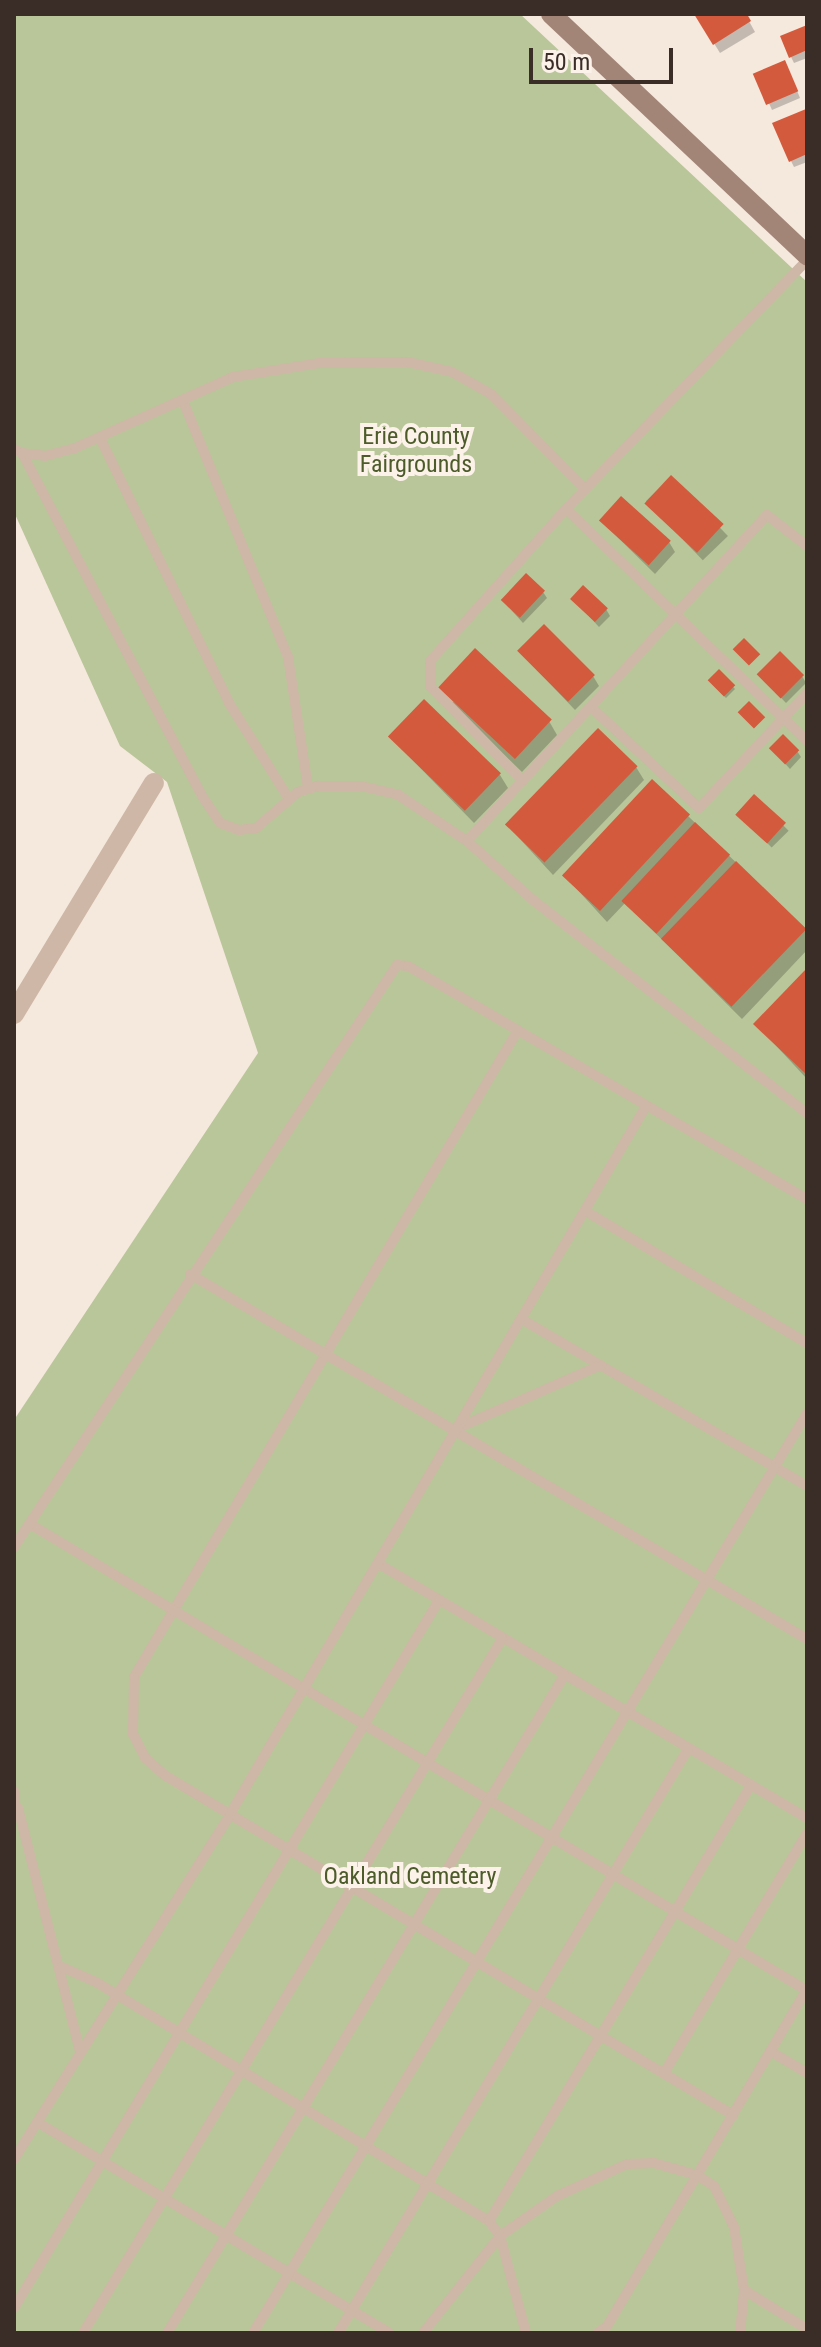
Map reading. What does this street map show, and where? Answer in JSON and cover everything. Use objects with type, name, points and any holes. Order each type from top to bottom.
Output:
[{"type":"main road","points":[[551,14],[807,257]]},
{"type":"street","points":[[14,1014],[154,783]]},
{"type":"lane","points":[[523,781],[442,700],[431,687],[427,670],[444,640],[807,257]]},
{"type":"lane","points":[[18,451],[51,455],[100,438],[183,401],[213,384],[276,368],[375,361],[432,366],[491,394],[585,489]]},
{"type":"lane","points":[[183,401],[288,657],[308,787]]},
{"type":"lane","points":[[100,438],[229,703],[289,799]]},
{"type":"lane","points":[[18,451],[213,815],[230,829],[248,830],[308,787],[380,789],[467,841],[533,900],[807,1113]]},
{"type":"lane","points":[[566,509],[807,741]]},
{"type":"lane","points":[[467,841],[767,515],[805,541]]},
{"type":"lane","points":[[591,707],[699,808],[807,693]]},
{"type":"lane","points":[[14,1547],[190,1274],[397,965],[408,966],[807,1199]]},
{"type":"lane","points":[[518,1030],[134,1677],[133,1734],[145,1758],[166,1776],[733,2115]]},
{"type":"lane","points":[[14,2159],[230,1814],[587,1212],[646,1106]]},
{"type":"lane","points":[[587,1212],[807,1343]]},
{"type":"lane","points":[[190,1274],[807,1639]]},
{"type":"lane","points":[[523,1320],[807,1486]]},
{"type":"lane","points":[[456,1429],[601,1365]]},
{"type":"lane","points":[[253,2333],[807,1413]]},
{"type":"lane","points":[[30,1524],[806,1990],[603,2331]]},
{"type":"lane","points":[[379,1564],[626,1714],[807,1818]]},
{"type":"lane","points":[[14,2308],[439,1600]]},
{"type":"lane","points":[[83,2333],[502,1639]]},
{"type":"lane","points":[[167,2333],[564,1676]]},
{"type":"lane","points":[[338,2333],[688,1749]]},
{"type":"lane","points":[[489,2221],[751,1785]]},
{"type":"lane","points":[[14,1791],[16,1811],[62,1967],[72,2038],[80,2052]]},
{"type":"lane","points":[[664,2073],[807,1833]]},
{"type":"lane","points":[[62,1967],[489,2221],[500,2236],[526,2333]]},
{"type":"lane","points":[[770,2051],[807,2073]]},
{"type":"lane","points":[[37,2122],[390,2333]]},
{"type":"lane","points":[[423,2333],[500,2236],[557,2196],[627,2164],[654,2163],[697,2175],[714,2186],[725,2206],[741,2257],[744,2290],[740,2333]]},
{"type":"lane","points":[[744,2290],[807,2329]]},
{"type":"green space","points":[[14,14],[520,14],[807,282],[807,2333],[14,2333],[14,1420],[258,1053],[167,782],[120,746],[14,512]]},
{"type":"building","points":[[694,14],[747,14],[751,21],[713,45]]},
{"type":"building","points":[[807,25],[807,50],[789,58],[780,36]]},
{"type":"building","points":[[785,60],[798,91],[766,105],[753,74]]},
{"type":"building","points":[[806,109],[807,154],[789,162],[772,123]]},
{"type":"building","points":[[671,475],[724,524],[697,553],[644,504]]},
{"type":"building","points":[[621,496],[671,541],[649,565],[599,521]]},
{"type":"building","points":[[526,573],[545,591],[520,618],[501,600]]},
{"type":"building","points":[[583,585],[608,608],[595,622],[570,599]]},
{"type":"building","points":[[544,624],[595,675],[568,702],[517,651]]},
{"type":"building","points":[[744,638],[760,654],[749,666],[733,649]]},
{"type":"building","points":[[475,648],[552,720],[515,759],[438,687]]},
{"type":"building","points":[[780,651],[804,675],[781,698],[757,674]]},
{"type":"building","points":[[719,669],[735,685],[724,697],[708,680]]},
{"type":"building","points":[[424,699],[501,773],[465,811],[388,736]]},
{"type":"building","points":[[749,701],[765,717],[754,729],[738,712]]},
{"type":"building","points":[[598,728],[638,766],[544,863],[505,824]]},
{"type":"building","points":[[783,734],[799,750],[785,764],[769,748]]},
{"type":"building","points":[[652,779],[690,814],[600,911],[562,876]]},
{"type":"building","points":[[754,794],[786,823],[767,844],[735,815]]},
{"type":"building","points":[[695,822],[730,855],[656,934],[621,901]]},
{"type":"building","points":[[736,861],[806,929],[731,1007],[661,939]]},
{"type":"building","points":[[807,968],[807,1075],[753,1024]]},
{"type":"park label","name":"Erie County Fairgrounds","points":[[416,451]]},
{"type":"park label","name":"Oakland Cemetery","points":[[410,1877]]}]
